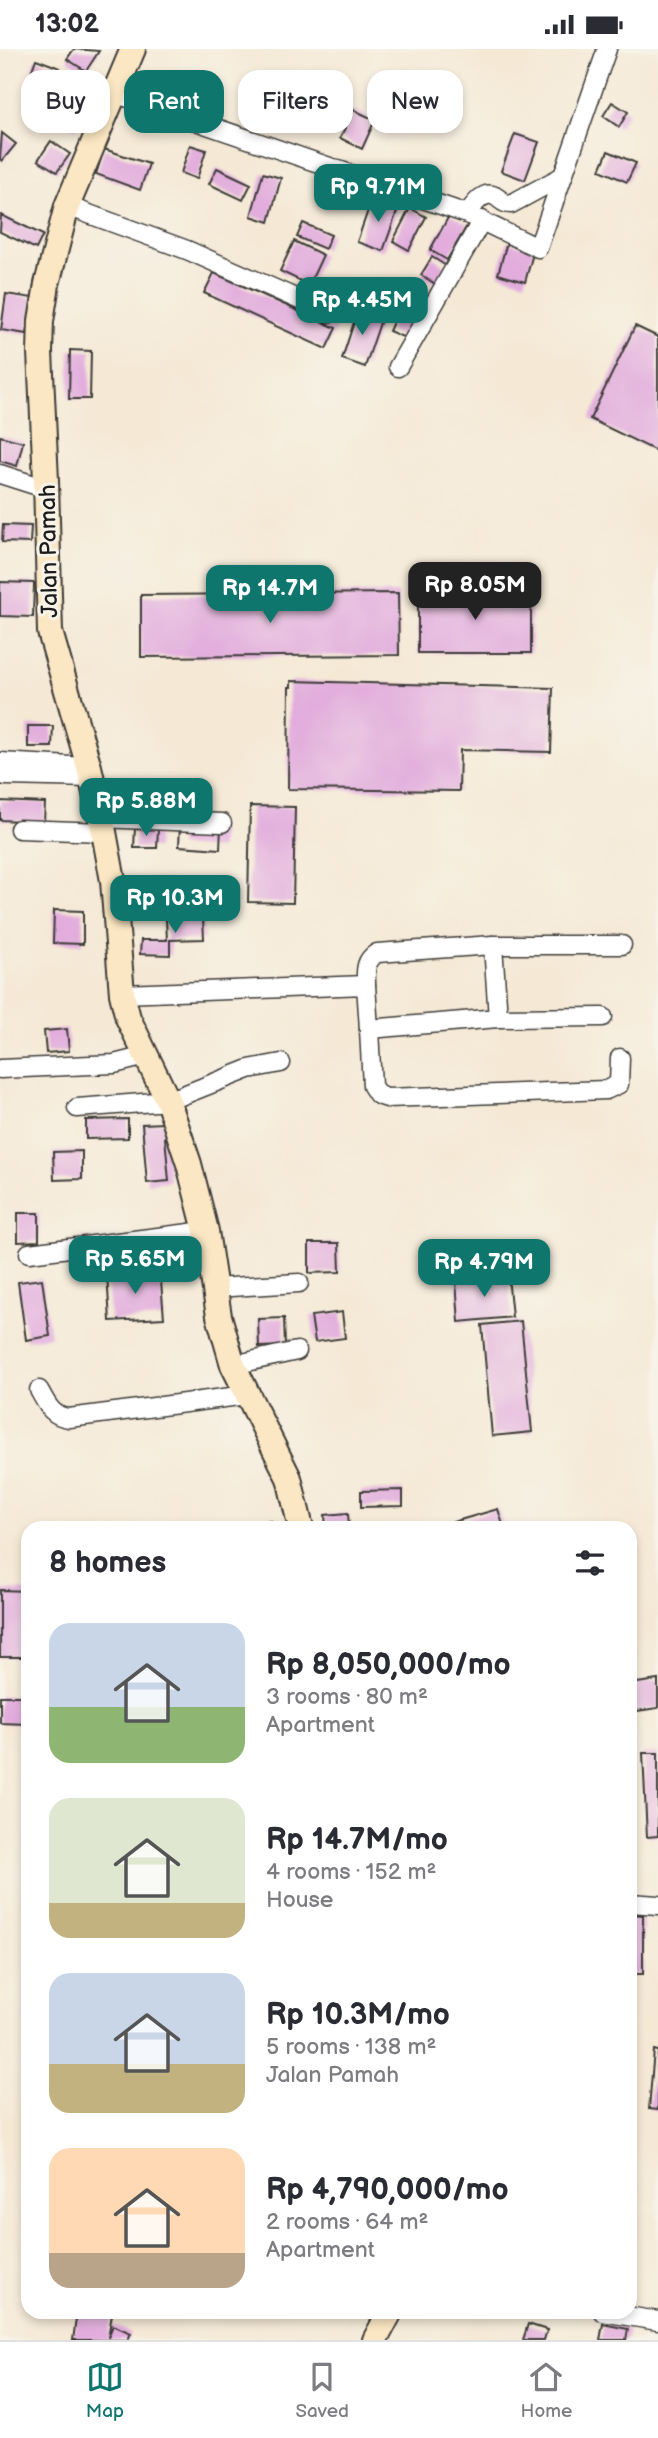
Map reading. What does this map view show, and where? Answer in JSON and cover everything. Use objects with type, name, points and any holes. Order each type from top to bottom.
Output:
[{"type":"street","name":"Jalan Pamah","points":[[133,49],[67,206],[52,261],[41,321],[50,632],[103,825],[118,921],[122,994],[128,1018],[168,1101],[189,1164],[233,1365],[289,1478],[299,1521]]},
{"type":"street","points":[[114,93],[474,216],[538,248],[607,49]]},
{"type":"street","points":[[398,367],[481,197],[493,194],[505,204],[511,204],[563,176]]},
{"type":"street","points":[[67,206],[187,250],[329,313]]},
{"type":"street","points":[[0,474],[47,489]]},
{"type":"street","points":[[1,762],[90,772]]},
{"type":"street","points":[[19,829],[222,823]]},
{"type":"street","points":[[493,945],[498,1018]]},
{"type":"street","points":[[620,1058],[619,1084],[606,1090],[387,1098],[378,1095],[372,1086],[365,966],[369,957],[377,953],[493,945],[622,945]]},
{"type":"street","points":[[122,994],[366,985]]},
{"type":"street","points":[[369,1029],[498,1018],[603,1017]]},
{"type":"street","points":[[0,1069],[103,1065],[146,1056]]},
{"type":"street","points":[[77,1108],[168,1101],[248,1069],[281,1063]]},
{"type":"street","points":[[29,1253],[205,1231]]},
{"type":"street","points":[[214,1288],[299,1283]]},
{"type":"street","points":[[233,1365],[298,1351]]},
{"type":"street","points":[[39,1390],[50,1411],[59,1417],[69,1418],[247,1395]]},
{"type":"street","points":[[637,1904],[658,1905]]},
{"type":"street","points":[[637,2318],[658,2321]]},
{"type":"street","points":[[375,2340],[386,2319]]},
{"type":"building","points":[[74,49],[99,51],[87,70],[67,59]]},
{"type":"building","points":[[36,59],[60,68],[59,70],[32,70]]},
{"type":"building","points":[[612,102],[628,112],[619,127],[603,116]]},
{"type":"building","points":[[354,110],[367,116],[367,133],[369,133],[362,149],[340,138],[342,133],[353,133]]},
{"type":"building","points":[[2,133],[16,144],[2,161],[0,159]]},
{"type":"building","points":[[515,134],[539,142],[525,180],[501,171]]},
{"type":"building","points":[[51,141],[70,154],[57,172],[38,160]]},
{"type":"building","points":[[190,145],[206,150],[197,179],[181,173]]},
{"type":"building","points":[[104,149],[149,164],[140,190],[96,174]]},
{"type":"building","points":[[608,151],[636,163],[627,182],[600,170]]},
{"type":"building","points":[[217,168],[251,184],[243,200],[209,184]]},
{"type":"building","points":[[263,173],[281,178],[269,222],[251,216]]},
{"type":"building","points":[[373,196],[399,206],[383,251],[357,242]]},
{"type":"building","points":[[410,208],[426,217],[409,250],[393,241]]},
{"type":"building","points":[[450,214],[468,224],[447,260],[430,250]]},
{"type":"building","points":[[1,215],[43,235],[36,249],[0,232]]},
{"type":"building","points":[[303,223],[331,235],[325,249],[297,237]]},
{"type":"building","points":[[294,241],[323,255],[309,285],[280,271]]},
{"type":"building","points":[[507,242],[534,250],[525,282],[498,274]]},
{"type":"building","points":[[432,257],[448,267],[437,285],[421,275]]},
{"type":"building","points":[[214,273],[336,328],[326,349],[204,293]]},
{"type":"building","points":[[6,294],[33,298],[27,334],[1,330]]},
{"type":"building","points":[[359,307],[383,314],[365,367],[342,359]]},
{"type":"building","points":[[397,313],[420,323],[412,341],[389,331]]},
{"type":"building","points":[[635,326],[658,337],[658,452],[590,419]]},
{"type":"building","points":[[70,350],[91,351],[90,399],[69,399]]},
{"type":"building","points":[[0,436],[23,442],[17,466],[0,461]]},
{"type":"building","points":[[3,525],[31,526],[30,543],[2,542]]},
{"type":"building","points":[[0,582],[34,583],[33,617],[0,616]]},
{"type":"building","points":[[531,591],[531,653],[418,653],[418,592]]},
{"type":"building","points":[[398,593],[399,655],[141,657],[141,595]]},
{"type":"building","points":[[291,681],[553,688],[551,752],[460,750],[459,791],[288,789]]},
{"type":"building","points":[[28,726],[53,726],[52,747],[28,747]]},
{"type":"building","points":[[0,801],[45,803],[44,822],[0,820]]},
{"type":"building","points":[[250,806],[295,807],[293,903],[248,902]]},
{"type":"building","points":[[180,824],[221,827],[220,849],[179,846]]},
{"type":"building","points":[[135,828],[158,829],[157,848],[134,848]]},
{"type":"building","points":[[54,910],[83,911],[83,944],[53,943]]},
{"type":"building","points":[[203,917],[204,939],[170,940],[170,955],[140,954],[141,940],[167,940],[166,919]]},
{"type":"building","points":[[67,1029],[69,1051],[46,1053],[44,1031]]},
{"type":"building","points":[[128,1119],[128,1138],[86,1139],[86,1120]]},
{"type":"building","points":[[164,1123],[172,1137],[165,1137],[169,1181],[147,1183],[142,1124]]},
{"type":"building","points":[[82,1151],[82,1179],[54,1180],[53,1152]]},
{"type":"building","points":[[18,1213],[39,1213],[39,1241],[18,1242]]},
{"type":"building","points":[[309,1243],[339,1243],[340,1272],[309,1273]]},
{"type":"building","points":[[160,1270],[164,1318],[110,1321],[107,1274]]},
{"type":"building","points":[[508,1276],[512,1317],[459,1322],[456,1281]]},
{"type":"building","points":[[42,1279],[50,1336],[26,1340],[18,1282]]},
{"type":"building","points":[[342,1312],[345,1338],[315,1342],[311,1316]]},
{"type":"building","points":[[284,1318],[285,1346],[259,1347],[258,1319]]},
{"type":"building","points":[[521,1321],[532,1432],[492,1436],[482,1325]]},
{"type":"building","points":[[403,1490],[403,1506],[361,1507],[361,1491]]},
{"type":"building","points":[[498,1509],[502,1521],[456,1521]]},
{"type":"building","points":[[348,1513],[349,1521],[325,1521],[325,1515]]},
{"type":"building","points":[[0,1590],[21,1591],[21,1657],[0,1657]]},
{"type":"building","points":[[658,1680],[658,1708],[637,1711],[637,1683]]},
{"type":"building","points":[[0,1696],[21,1696],[21,1724],[0,1723]]},
{"type":"building","points":[[643,1753],[658,1753],[658,1836],[647,1837]]},
{"type":"building","points":[[637,1915],[643,1915],[643,1974],[637,1974]]},
{"type":"building","points":[[654,2050],[658,2051],[658,2110],[649,2109]]},
{"type":"building","points":[[76,2319],[111,2319],[108,2338],[113,2325],[131,2333],[128,2340],[73,2340]]},
{"type":"building","points":[[528,2324],[547,2330],[544,2340],[523,2340]]},
{"type":"building","points":[[603,2324],[628,2329],[626,2340],[600,2340]]}]
